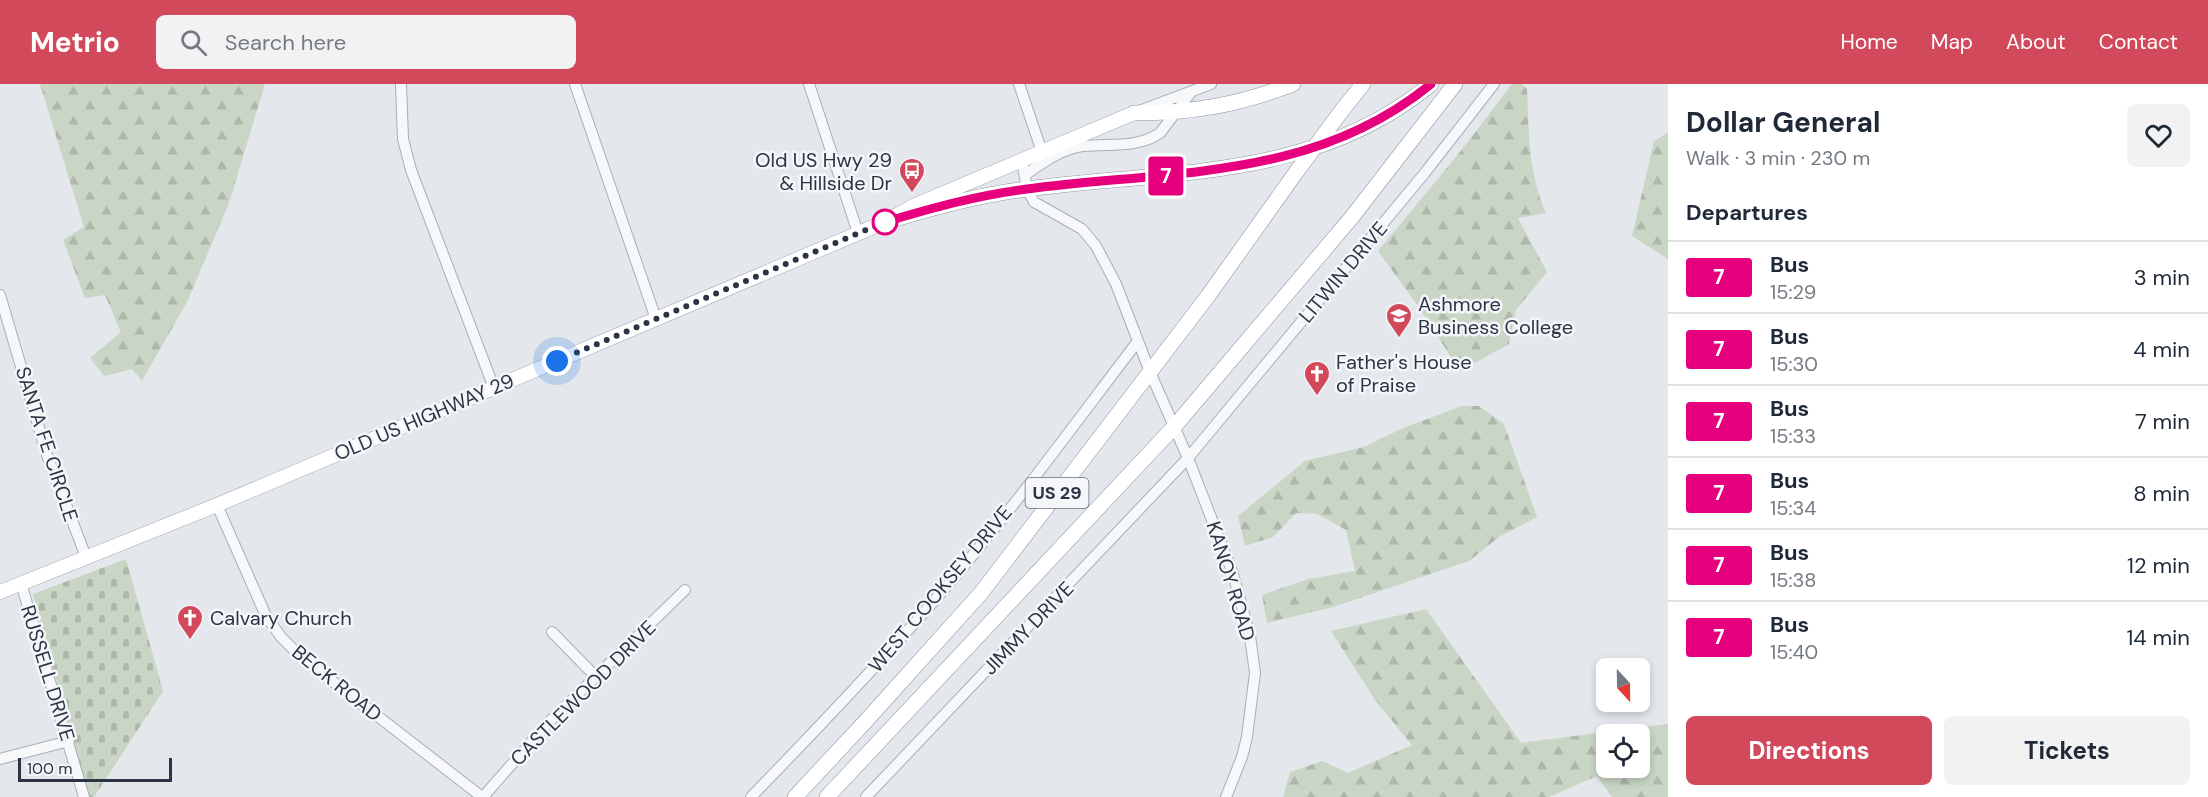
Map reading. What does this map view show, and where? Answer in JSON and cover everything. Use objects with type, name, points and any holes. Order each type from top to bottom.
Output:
[{"type":"highway","points":[[1134,113],[1175,113],[1256,99],[1293,84]]},
{"type":"highway","name":"US 29","points":[[795,797],[865,723],[981,593],[1150,372],[1362,84]]},
{"type":"highway","points":[[885,222],[948,203],[1024,175],[1214,170],[1296,153],[1336,141],[1355,132],[1411,101],[1431,84]]},
{"type":"highway","name":"US 29","points":[[827,797],[1174,427],[1352,217],[1455,84]]},
{"type":"main road","name":"OLD US HIGHWAY 29","points":[[0,592],[217,505],[494,388],[885,222],[913,206],[1024,175],[1042,152],[1134,113]]},
{"type":"street","points":[[401,84],[403,139],[411,170],[494,388]]},
{"type":"street","points":[[575,84],[656,319]]},
{"type":"street","points":[[809,84],[858,233]]},
{"type":"street","points":[[1019,84],[1042,152]]},
{"type":"street","name":"OLD US HIGHWAY 29","points":[[1134,113],[1211,84]]},
{"type":"street","name":"LITWIN DRIVE","points":[[1188,458],[1424,174],[1494,84]]},
{"type":"street","points":[[1024,175],[1051,157],[1066,151],[1081,147],[1131,145],[1145,142],[1160,133],[1192,91]]},
{"type":"street","name":"KANOY ROAD","points":[[1024,175],[1034,202],[1082,229],[1096,246],[1116,284],[1233,574],[1250,636],[1255,671],[1247,737],[1242,757],[1226,797]]},
{"type":"street","name":"SANTA FE CIRCLE","points":[[0,295],[47,455],[86,557]]},
{"type":"street","name":"WEST COOKSEY DRIVE","points":[[752,797],[851,693],[953,578],[1047,461],[1137,340]]},
{"type":"street","name":"JIMMY DRIVE","points":[[866,797],[1188,458]]},
{"type":"street","name":"BECK ROAD","points":[[217,505],[266,616],[281,637],[300,656],[482,797]]},
{"type":"street","name":"RUSSELL DRIVE","points":[[21,583],[84,797]]},
{"type":"street","name":"CASTLEWOOD DRIVE","points":[[482,797],[548,723],[686,590]]},
{"type":"street","points":[[552,632],[596,677]]},
{"type":"street","points":[[0,759],[69,741]]},
{"type":"green space","points":[[40,84],[265,84],[229,203],[188,300],[142,381],[132,369],[104,376],[90,358],[121,332],[105,295],[85,298],[63,240],[84,227]]},
{"type":"green space","points":[[1512,84],[1522,84],[1527,89],[1533,167],[1546,213],[1518,218],[1547,272],[1516,310],[1509,344],[1460,371],[1418,306],[1378,251],[1460,152]]},
{"type":"green space","points":[[1668,133],[1668,259],[1632,236],[1654,141]]},
{"type":"green space","points":[[1462,406],[1479,406],[1504,424],[1537,517],[1499,537],[1469,561],[1333,607],[1267,623],[1262,595],[1308,579],[1355,571],[1346,530],[1317,514],[1296,513],[1273,537],[1245,546],[1238,516],[1305,461],[1364,447],[1403,428]]},
{"type":"green space","points":[[126,559],[163,691],[94,797],[88,797],[33,594]]},
{"type":"green space","points":[[1426,609],[1521,743],[1596,733],[1596,776],[1549,797],[1283,797],[1290,772],[1322,761],[1348,773],[1412,745],[1375,700],[1331,631]]},
{"type":"green space","points":[[1668,724],[1668,797],[1612,797],[1598,778],[1650,778],[1650,726]]},
{"type":"bus line","name":"7","points":[[885,222],[948,203],[1027,189],[1214,170],[1296,153],[1336,141],[1350,134],[1411,101],[1431,84]]},
{"type":"place","name":"Old US Hwy 29 & Hillside Dr","points":[[912,194]]},
{"type":"place","name":"Ashmore Business College","points":[[1399,339]]},
{"type":"place","name":"Father's House of Praise","points":[[1317,397]]},
{"type":"place","name":"Calvary Church","points":[[190,641]]},
{"type":"route","points":[[557,361],[885,222]]}]
